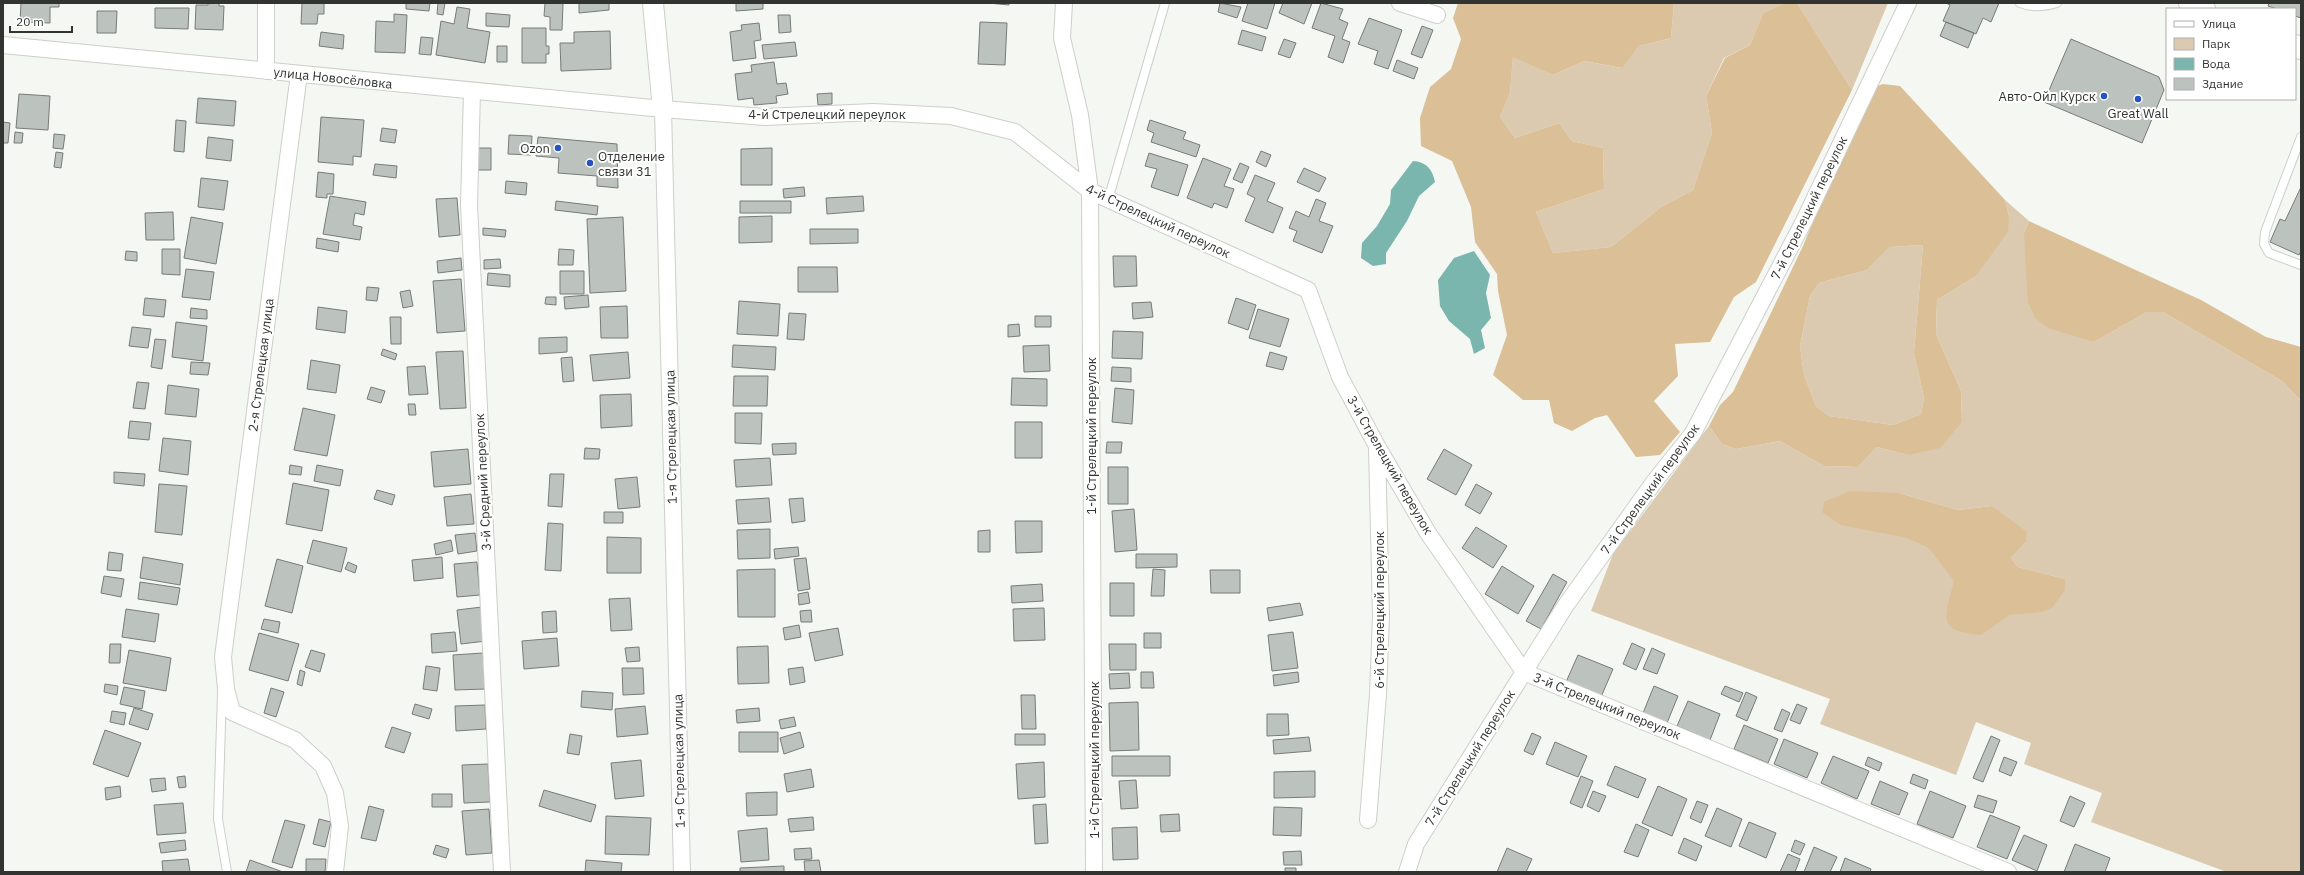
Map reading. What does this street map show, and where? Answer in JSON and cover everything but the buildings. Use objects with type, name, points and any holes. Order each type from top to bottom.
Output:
[{"type":"main road","points":[[2190,3],[2202,8]]},
{"type":"street","points":[[266,3],[266,71]]},
{"type":"street","name":"1-я Стрелецкая улица","points":[[653,3],[663,109],[682,872]]},
{"type":"street","name":"1-й Стрелецкий переулок","points":[[1064,3],[1062,38],[1080,115],[1090,191],[1094,872]]},
{"type":"street","points":[[1400,3],[1437,15]]},
{"type":"street","name":"7-й Стрелецкий переулок","points":[[1406,872],[1416,844],[1571,598],[1654,482],[1693,433],[1804,221],[1908,3]]},
{"type":"street","name":"улица Новосёловка","points":[[3,46],[663,109]]},
{"type":"street","name":"2-я Стрелецкая улица","points":[[299,74],[223,657],[226,689],[232,712],[295,740],[323,766],[335,793],[340,826],[335,872]]},
{"type":"street","name":"3-й Средний переулок","points":[[472,91],[470,205],[502,872]]},
{"type":"street","name":"4-й Стрелецкий переулок","points":[[663,109],[765,117],[873,112],[951,116],[1015,132],[1090,191],[1308,290]]},
{"type":"street","name":"3-й Стрелецкий переулок","points":[[1308,290],[1340,377],[1377,446],[1428,533],[1524,672],[2008,872]]},
{"type":"street","name":"6-й Стрелецкий переулок","points":[[1368,820],[1378,694],[1381,616],[1377,446]]},
{"type":"lane","points":[[1108,200],[1165,3]]},
{"type":"lane","points":[[2020,3],[2028,6],[2045,7],[2057,3]]},
{"type":"lane","points":[[2301,136],[2265,232],[2264,244],[2269,252],[2301,265]]},
{"type":"lane","points":[[223,657],[218,819],[227,872]]},
{"type":"green space","points":[[1674,3],[1785,3],[1763,13],[1750,45],[1724,58],[1706,96],[1712,133],[1693,190],[1661,207],[1611,247],[1553,253],[1536,212],[1604,189],[1603,148],[1572,141],[1559,123],[1515,138],[1500,117],[1510,93],[1513,56],[1553,75],[1584,61],[1621,68],[1639,46],[1671,38]]},
{"type":"green space","points":[[1797,3],[1888,3],[1852,90]]},
{"type":"green space","points":[[2005,200],[2029,221],[2024,233],[2094,342],[2147,312],[2163,312],[2282,381],[2301,401],[2301,872],[2227,872],[2091,822],[2102,793],[2024,764],[2031,743],[1976,722],[1956,775],[1820,724],[1830,699],[1591,611],[1613,554],[1709,426],[1722,444],[1736,449],[1780,441],[1824,466],[1858,467],[1877,447],[1908,455],[1962,422],[1961,391],[1936,334],[1937,300],[1976,276],[2009,216]],"holes":[[[1899,493],[1958,510],[1992,506],[2026,542],[2011,558],[2018,567],[2065,579],[1967,569],[1973,539]]]},
{"type":"green space","points":[[1923,245],[1914,353],[1924,398],[1921,414],[1893,425],[1829,416],[1816,406],[1804,375],[1800,346],[1810,296],[1819,283],[1867,270],[1890,247]]},
{"type":"shaded area","points":[[1458,3],[1674,3],[1671,38],[1639,46],[1622,68],[1584,61],[1553,75],[1513,57],[1510,93],[1500,117],[1515,138],[1559,123],[1572,141],[1603,148],[1604,189],[1536,212],[1553,253],[1611,247],[1661,207],[1693,190],[1712,133],[1706,96],[1725,58],[1750,45],[1763,13],[1785,3],[1797,3],[1852,90],[1756,282],[1734,297],[1710,342],[1675,344],[1678,376],[1654,401],[1680,432],[1660,455],[1636,457],[1607,415],[1595,418],[1572,431],[1554,423],[1549,400],[1523,400],[1493,375],[1507,335],[1498,291],[1497,274],[1475,242],[1471,207],[1452,161],[1421,146],[1420,118],[1430,87],[1451,69],[1461,39],[1453,18]]},
{"type":"shaded area","points":[[1883,84],[1900,86],[2005,200],[2009,216],[2008,232],[1976,276],[1937,300],[1936,334],[1961,391],[1962,422],[1940,448],[1908,455],[1877,447],[1858,467],[1824,466],[1780,441],[1736,449],[1722,444],[1709,426],[1720,405],[1733,392],[1803,246],[1868,89]],"holes":[[[1923,245],[1914,353],[1924,398],[1921,414],[1893,425],[1829,416],[1816,406],[1804,375],[1800,346],[1810,296],[1819,283],[1867,270],[1890,247]]]},
{"type":"shaded area","points":[[2029,221],[2201,300],[2266,337],[2301,347],[2301,401],[2282,381],[2163,312],[2147,312],[2094,342],[2048,328],[2035,318],[2028,303],[2024,233]]},
{"type":"shaded area","points":[[1850,491],[1899,493],[1958,510],[1992,506],[2027,532],[2026,542],[2011,558],[2018,567],[2065,579],[2065,590],[2052,608],[2042,612],[2009,615],[1981,635],[1956,630],[1950,626],[1946,613],[1954,581],[1929,548],[1907,538],[1841,525],[1822,512],[1824,502]]},
{"type":"water","points":[[1413,161],[1425,164],[1430,169],[1435,182],[1419,196],[1407,221],[1386,253],[1386,264],[1373,266],[1361,258],[1362,243],[1377,226],[1390,204],[1391,190]]},
{"type":"water","points":[[1474,251],[1490,275],[1486,293],[1491,318],[1481,330],[1485,348],[1474,354],[1470,339],[1449,321],[1440,306],[1438,280],[1454,258]]},
{"type":"place","name":"Авто-Ойл Курск","points":[[2104,96]]},
{"type":"place","name":"Great Wall","points":[[2138,99]]},
{"type":"place","name":"Ozon","points":[[558,148]]},
{"type":"place","name":"Отделение связи 31","points":[[590,163]]}]
